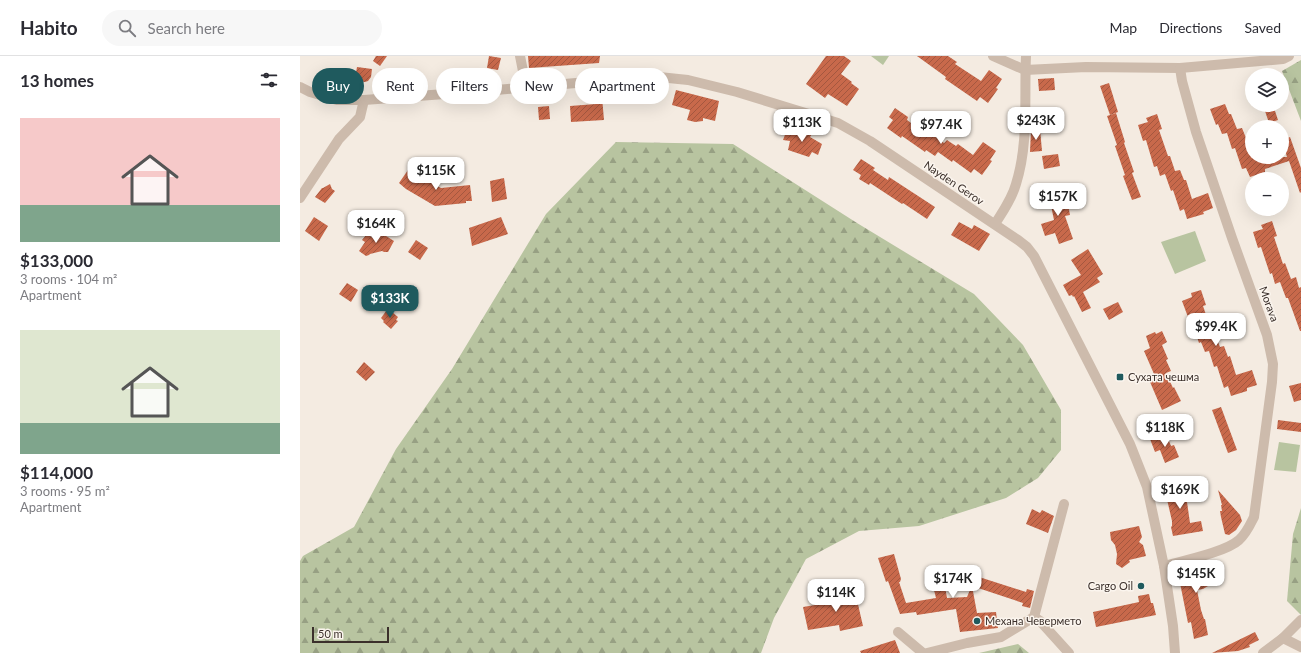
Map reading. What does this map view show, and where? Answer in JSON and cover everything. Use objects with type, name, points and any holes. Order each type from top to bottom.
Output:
[{"type":"street","points":[[520,56],[522,68]]},
{"type":"street","points":[[993,56],[1025,70],[1086,67],[1180,68],[1283,60],[1289,56]]},
{"type":"street","points":[[995,224],[1012,195],[1024,153],[1026,56]]},
{"type":"street","name":"Morava","points":[[1164,566],[1229,546],[1239,540],[1250,525],[1254,517],[1273,364],[1267,335],[1196,132],[1182,81],[1180,68]]},
{"type":"street","name":"Nayden Gerov","points":[[567,83],[659,77],[688,80],[736,92],[838,123],[870,141],[1027,247],[1034,256],[1130,444],[1146,487],[1164,566],[1173,626],[1175,653]]},
{"type":"street","name":"Nayden Gerov","points":[[300,87],[312,93]]},
{"type":"street","name":"Nayden Gerov","points":[[364,100],[510,87]]},
{"type":"street","points":[[300,198],[339,139],[360,117],[363,104]]},
{"type":"street","points":[[927,653],[967,643],[1001,637],[1034,617],[1064,504]]},
{"type":"street","points":[[1034,617],[1040,621],[1069,653]]},
{"type":"street","points":[[1263,653],[1283,638],[1301,620]]},
{"type":"street","points":[[898,632],[923,653]]},
{"type":"street","points":[[1283,638],[1301,647]]},
{"type":"green space","points":[[871,56],[889,56],[883,65]]},
{"type":"green space","points":[[1301,60],[1301,121],[1289,89],[1289,68],[1287,68]]},
{"type":"green space","points":[[616,142],[733,144],[857,223],[974,294],[1023,345],[1061,410],[1061,450],[1038,478],[1006,498],[919,526],[859,531],[806,559],[774,618],[761,653],[300,653],[300,561],[303,556],[354,527],[396,449],[452,369],[546,214]]},
{"type":"green space","points":[[1195,231],[1206,261],[1175,274],[1161,242]]},
{"type":"green space","points":[[1279,442],[1300,445],[1296,472],[1274,470]]},
{"type":"green space","points":[[1301,508],[1301,615],[1287,601],[1293,534]]},
{"type":"green space","points":[[1018,644],[1029,653],[979,653]]},
{"type":"building","points":[[376,56],[387,56],[380,66],[373,61]]},
{"type":"building","points":[[489,56],[501,58],[498,68],[487,68]]},
{"type":"building","points":[[528,56],[600,56],[599,63],[529,68]]},
{"type":"building","points":[[826,56],[844,56],[851,61],[841,74],[859,89],[847,106],[828,94],[825,98],[806,84]]},
{"type":"building","points":[[917,56],[948,56],[957,62],[955,64],[981,81],[989,70],[1002,79],[996,88],[998,89],[988,103],[980,97],[977,101],[945,79],[946,77]]},
{"type":"building","points":[[357,67],[372,69],[371,77],[368,81],[364,82],[364,68]]},
{"type":"building","points":[[1054,78],[1055,90],[1039,91],[1038,79]]},
{"type":"building","points":[[1109,83],[1118,112],[1110,115],[1100,86]]},
{"type":"building","points":[[676,90],[719,101],[715,121],[703,118],[703,121],[695,122],[687,120],[690,110],[672,105]]},
{"type":"building","points":[[603,104],[604,120],[571,122],[570,106]]},
{"type":"building","points":[[1225,104],[1237,129],[1242,128],[1245,136],[1245,164],[1280,164],[1265,169],[1265,172],[1248,172],[1246,168],[1242,169],[1235,148],[1232,149],[1227,133],[1222,134],[1218,124],[1216,125],[1210,109]]},
{"type":"building","points":[[549,106],[550,119],[539,120],[538,107]]},
{"type":"building","points":[[895,108],[908,117],[907,120],[929,136],[931,134],[944,143],[947,140],[956,146],[958,144],[973,155],[983,142],[996,151],[990,160],[992,161],[982,175],[974,169],[971,173],[953,160],[952,162],[938,152],[935,156],[926,150],[925,152],[902,136],[901,138],[887,128],[893,120],[889,117]]},
{"type":"building","points":[[1041,112],[1057,112],[1058,124],[1042,125]]},
{"type":"building","points":[[1265,112],[1275,112],[1278,120],[1268,120]]},
{"type":"building","points":[[1116,113],[1134,172],[1132,173],[1141,197],[1132,200],[1123,176],[1125,175],[1115,146],[1117,145],[1107,116]]},
{"type":"building","points":[[1157,114],[1162,129],[1159,130],[1168,156],[1170,156],[1175,171],[1180,170],[1184,180],[1186,180],[1192,199],[1208,193],[1213,208],[1203,212],[1204,214],[1187,219],[1184,209],[1180,211],[1173,190],[1171,191],[1165,174],[1160,176],[1157,166],[1154,167],[1146,140],[1143,141],[1138,125],[1148,122],[1146,118]]},
{"type":"building","points":[[788,127],[812,134],[810,137],[822,144],[818,155],[812,152],[809,157],[788,150],[790,141],[783,140]]},
{"type":"building","points":[[1040,129],[1042,151],[1030,152],[1031,130]]},
{"type":"building","points":[[1290,137],[1301,168],[1300,193],[1289,161]]},
{"type":"building","points":[[1058,154],[1060,166],[1044,169],[1042,156]]},
{"type":"building","points":[[861,159],[875,168],[873,170],[888,180],[889,177],[935,207],[927,219],[870,183],[869,185],[859,179],[861,175],[853,170]]},
{"type":"building","points":[[408,170],[441,188],[470,185],[472,201],[435,206],[406,189],[399,183]]},
{"type":"building","points":[[504,178],[507,199],[492,202],[490,181]]},
{"type":"building","points":[[330,184],[332,189],[335,191],[325,203],[315,197],[322,188]]},
{"type":"building","points":[[1062,188],[1064,200],[1067,199],[1070,215],[1065,216],[1073,239],[1059,244],[1055,233],[1045,236],[1041,224],[1054,220],[1048,191]]},
{"type":"building","points":[[314,217],[328,226],[319,241],[305,231]]},
{"type":"building","points":[[501,217],[508,234],[472,246],[469,228]]},
{"type":"building","points":[[1272,221],[1277,236],[1274,237],[1283,264],[1285,263],[1291,279],[1296,277],[1299,288],[1301,287],[1301,331],[1280,282],[1275,284],[1272,273],[1270,274],[1261,247],[1258,248],[1253,232],[1263,229],[1261,225]]},
{"type":"building","points":[[959,222],[972,229],[974,225],[990,234],[979,251],[951,235]]},
{"type":"building","points":[[378,231],[394,241],[388,252],[382,251],[366,256],[359,251],[365,242],[362,240],[367,234],[373,238]]},
{"type":"building","points":[[416,240],[428,248],[420,260],[408,252]]},
{"type":"building","points":[[1088,249],[1103,274],[1097,278],[1100,282],[1083,292],[1091,308],[1082,312],[1074,296],[1069,296],[1063,285],[1081,275],[1071,260]]},
{"type":"building","points":[[347,283],[358,290],[351,302],[339,294]]},
{"type":"building","points":[[1201,290],[1206,305],[1203,306],[1212,332],[1214,332],[1220,347],[1224,346],[1228,357],[1230,356],[1236,375],[1252,370],[1257,385],[1247,388],[1247,391],[1231,396],[1228,386],[1224,388],[1217,366],[1214,367],[1209,351],[1205,352],[1201,342],[1199,343],[1190,316],[1188,317],[1182,301],[1192,297],[1191,293]]},
{"type":"building","points":[[1118,302],[1123,312],[1109,320],[1103,309]]},
{"type":"building","points":[[387,310],[398,317],[396,320],[398,321],[391,329],[383,322],[384,321],[381,318]]},
{"type":"building","points":[[1162,331],[1167,342],[1162,345],[1171,371],[1166,373],[1181,401],[1162,410],[1150,382],[1154,380],[1151,375],[1154,374],[1144,351],[1150,348],[1146,336]]},
{"type":"building","points":[[364,362],[375,372],[366,381],[356,372]]},
{"type":"building","points":[[1301,383],[1301,400],[1294,402],[1289,386]]},
{"type":"building","points":[[1221,407],[1237,450],[1228,453],[1212,410]]},
{"type":"building","points":[[1278,420],[1301,423],[1301,432],[1277,429]]},
{"type":"building","points":[[1166,434],[1171,446],[1174,445],[1179,457],[1165,463],[1160,450],[1155,452],[1150,439]]},
{"type":"building","points":[[1179,479],[1181,492],[1186,495],[1190,523],[1201,521],[1203,531],[1173,536],[1171,527],[1172,521],[1163,482]]},
{"type":"building","points":[[1218,490],[1240,515],[1242,521],[1236,530],[1229,535],[1225,534],[1220,511],[1222,511],[1222,505]]},
{"type":"building","points":[[1032,509],[1040,513],[1042,510],[1054,516],[1048,533],[1026,524]]},
{"type":"building","points":[[1139,526],[1142,537],[1139,542],[1143,545],[1146,556],[1129,560],[1130,562],[1122,568],[1116,564],[1117,554],[1115,545],[1111,540],[1110,532]]},
{"type":"building","points":[[894,554],[901,579],[899,582],[906,603],[936,598],[932,582],[944,581],[947,598],[967,597],[976,576],[1026,592],[1027,589],[1034,591],[1030,608],[1022,606],[1023,603],[972,586],[977,613],[996,612],[998,628],[960,632],[956,609],[917,615],[916,612],[900,614],[888,581],[886,582],[878,558]]},
{"type":"building","points":[[1214,562],[1218,580],[1203,589],[1197,590],[1208,635],[1194,639],[1191,622],[1188,623],[1178,573],[1181,569]]},
{"type":"building","points":[[854,587],[863,626],[840,631],[839,625],[808,630],[803,607],[833,602],[837,600],[836,592]]},
{"type":"building","points":[[1149,594],[1156,615],[1096,627],[1093,612],[1139,602],[1138,596]]},
{"type":"building","points":[[1255,632],[1259,640],[1249,645],[1250,647],[1238,651],[1212,653]]},
{"type":"building","points":[[895,640],[900,653],[861,653],[860,651]]},
{"type":"place","name":"Сухата чешма","points":[[1120,377]]},
{"type":"place","name":"Cargo Oil","points":[[1141,586]]},
{"type":"place","name":"Механа Чевермето","points":[[977,621]]}]
